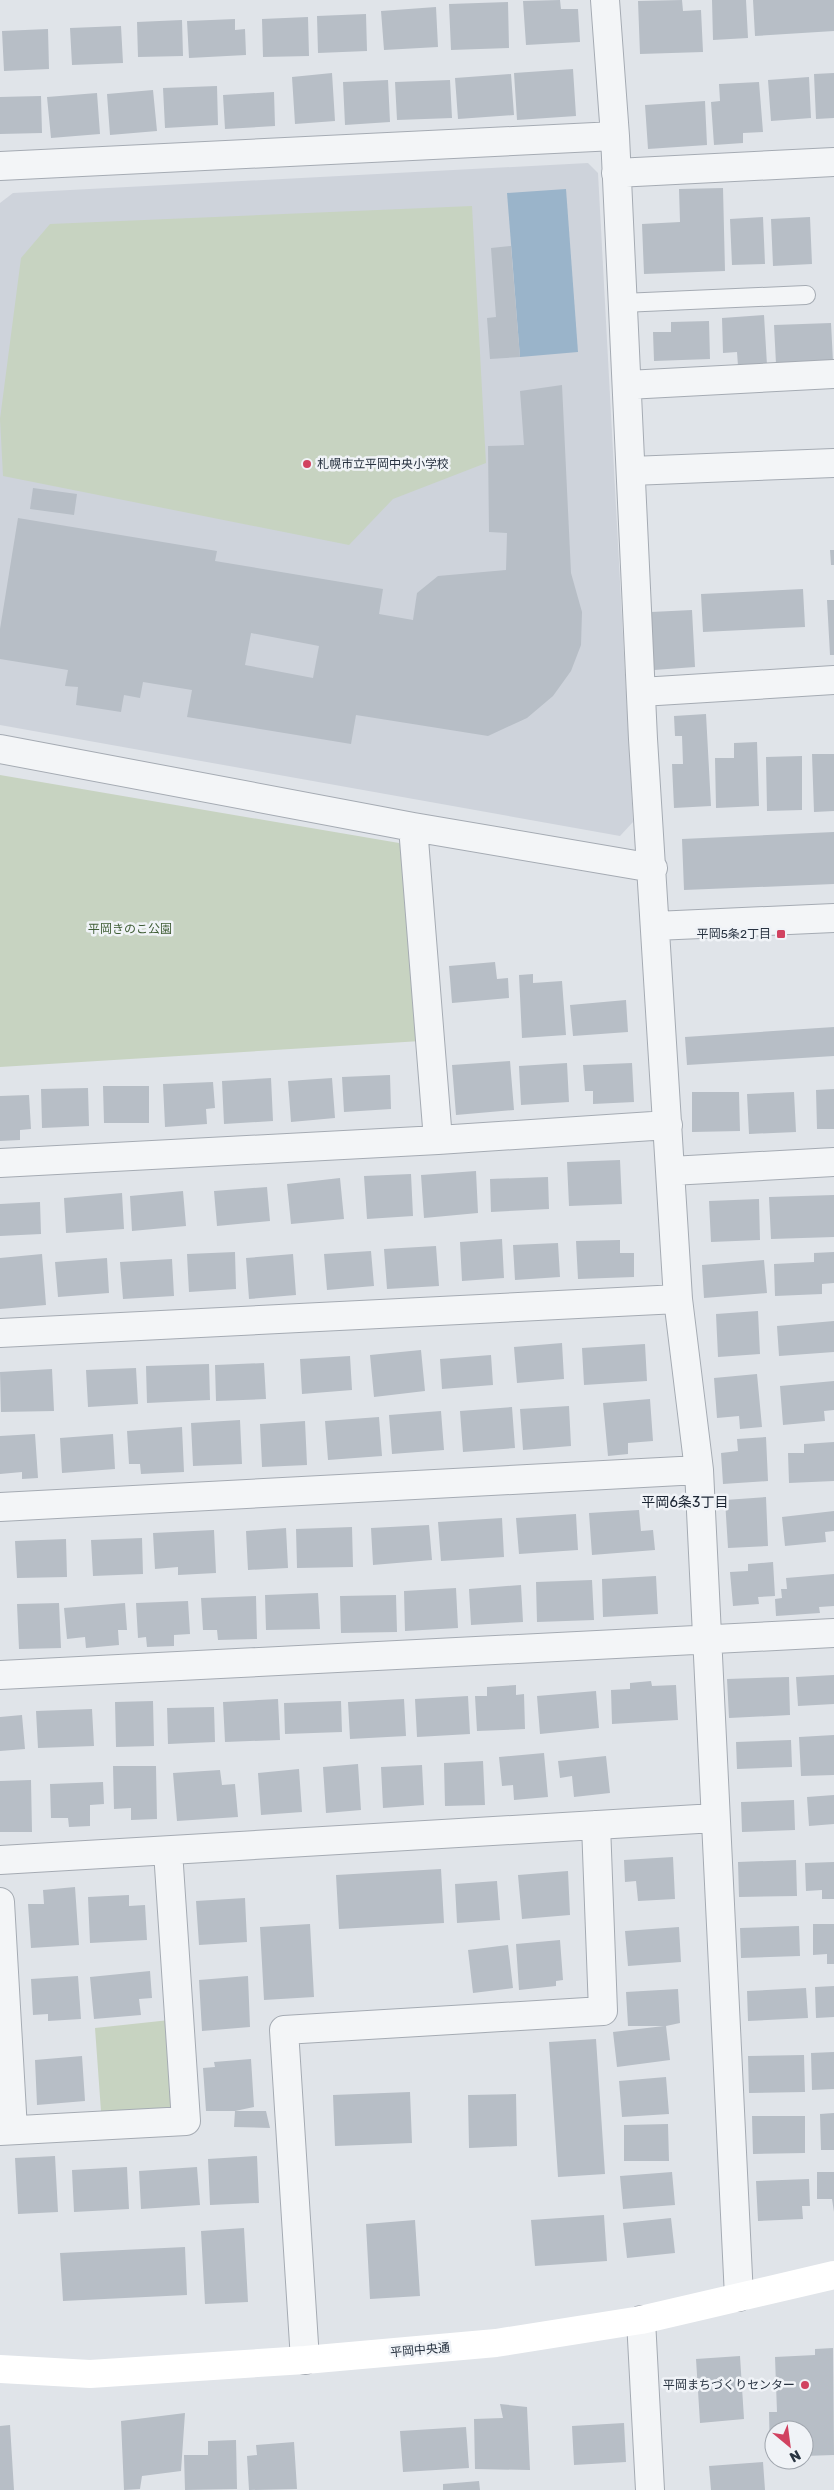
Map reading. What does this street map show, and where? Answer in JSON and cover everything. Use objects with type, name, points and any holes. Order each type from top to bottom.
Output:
[{"type":"street","points":[[605,0],[615,136],[641,692],[678,1299],[699,1470],[709,1641],[714,1818],[739,2297]]},
{"type":"street","points":[[0,166],[615,136]]},
{"type":"street","points":[[616,173],[834,162]]},
{"type":"street","points":[[627,385],[834,374]]},
{"type":"street","points":[[631,471],[834,464]]},
{"type":"street","points":[[641,692],[834,680]]},
{"type":"street","points":[[0,749],[414,826],[653,868]]},
{"type":"street","points":[[414,826],[438,1140]]},
{"type":"street","points":[[655,926],[834,918]]},
{"type":"street","points":[[0,1163],[438,1140],[668,1125]]},
{"type":"street","points":[[671,1171],[834,1162]]},
{"type":"street","points":[[0,1333],[678,1299]]},
{"type":"street","points":[[0,1507],[699,1470]]},
{"type":"street","points":[[0,1675],[709,1641],[834,1633]]},
{"type":"street","points":[[0,1860],[714,1818]]},
{"type":"street","points":[[305,2360],[284,2030],[603,2011],[596,1825]]},
{"type":"street","points":[[0,1902],[6,2131],[186,2121],[168,1851]]},
{"type":"street","name":"平岡中央通","points":[[0,2369],[90,2374],[305,2360],[496,2343],[641,2320],[834,2275]]},
{"type":"street","points":[[641,2320],[650,2490]]},
{"type":"lane","points":[[622,303],[806,295]]},
{"type":"shaded area","name":"札幌市立平岡中央小学校","points":[[588,163],[598,173],[633,822],[620,836],[0,725],[0,203],[13,193]]},
{"type":"green space","points":[[472,206],[486,463],[393,499],[349,545],[3,476],[0,419],[21,258],[50,224]]},
{"type":"green space","name":"平岡きのこ公園","points":[[0,775],[399,843],[409,855],[421,1041],[0,1067]]},
{"type":"green space","points":[[179,2019],[186,2121],[102,2125],[95,2028]]},
{"type":"water","points":[[566,189],[578,352],[520,357],[507,193]]},
{"type":"building","points":[[560,0],[561,9],[578,9],[580,42],[526,45],[523,1]]},
{"type":"building","points":[[682,0],[683,11],[701,10],[703,52],[640,54],[638,1]]},
{"type":"building","points":[[712,0],[746,0],[748,38],[713,40]]},
{"type":"building","points":[[753,0],[834,0],[834,31],[755,36]]},
{"type":"building","points":[[508,2],[509,48],[451,50],[449,4]]},
{"type":"building","points":[[436,7],[438,47],[384,50],[381,11]]},
{"type":"building","points":[[366,14],[367,51],[318,53],[317,16]]},
{"type":"building","points":[[308,17],[309,56],[263,57],[262,19]]},
{"type":"building","points":[[235,19],[235,30],[245,29],[246,55],[189,58],[187,21]]},
{"type":"building","points":[[182,20],[183,56],[138,57],[137,22]]},
{"type":"building","points":[[121,26],[123,63],[72,65],[70,28]]},
{"type":"building","points":[[48,29],[49,69],[4,71],[2,31]]},
{"type":"building","points":[[573,69],[576,116],[517,120],[514,73]]},
{"type":"building","points":[[332,73],[335,121],[295,124],[292,77]]},
{"type":"building","points":[[834,73],[834,118],[816,119],[814,74]]},
{"type":"building","points":[[511,74],[514,115],[458,119],[455,78]]},
{"type":"building","points":[[809,77],[811,118],[771,121],[768,80]]},
{"type":"building","points":[[388,80],[390,122],[345,125],[343,82]]},
{"type":"building","points":[[450,80],[452,118],[397,120],[395,82]]},
{"type":"building","points":[[759,82],[763,132],[743,133],[743,143],[714,145],[711,102],[720,101],[719,84]]},
{"type":"building","points":[[217,86],[218,125],[165,128],[163,88]]},
{"type":"building","points":[[153,90],[157,131],[110,135],[107,94]]},
{"type":"building","points":[[274,92],[275,126],[225,129],[223,95]]},
{"type":"building","points":[[97,93],[100,134],[51,138],[47,97]]},
{"type":"building","points":[[41,96],[42,133],[0,134],[0,97]]},
{"type":"building","points":[[705,101],[707,145],[648,149],[645,105]]},
{"type":"building","points":[[723,188],[725,271],[644,274],[642,224],[680,222],[679,189]]},
{"type":"building","points":[[763,217],[765,264],[732,265],[730,219]]},
{"type":"building","points":[[810,217],[812,264],[773,266],[771,219]]},
{"type":"building","points":[[511,246],[520,357],[490,359],[487,318],[496,317],[491,248]]},
{"type":"building","points":[[764,315],[767,365],[738,366],[737,352],[723,353],[722,318]]},
{"type":"building","points":[[709,321],[710,359],[654,361],[653,332],[671,332],[671,322]]},
{"type":"building","points":[[831,323],[833,362],[776,364],[774,325]]},
{"type":"building","points":[[562,385],[571,573],[582,612],[581,645],[571,671],[553,696],[527,718],[488,736],[356,715],[351,744],[187,717],[192,690],[143,682],[140,698],[124,695],[121,712],[76,705],[78,687],[65,686],[68,670],[0,659],[0,629],[18,518],[217,551],[215,561],[383,589],[379,614],[413,620],[417,593],[438,576],[506,570],[507,533],[489,532],[488,446],[524,445],[520,391]],"holes":[[[251,633],[319,646],[313,678],[245,665]]]},
{"type":"building","points":[[33,488],[77,494],[74,515],[30,509]]},
{"type":"building","points":[[830,550],[834,550],[834,565],[831,565]]},
{"type":"building","points":[[803,589],[805,627],[703,632],[701,594]]},
{"type":"building","points":[[827,600],[834,600],[834,655],[830,655]]},
{"type":"building","points":[[692,610],[695,667],[654,670],[651,612]]},
{"type":"building","points":[[706,714],[711,806],[674,808],[672,764],[683,764],[682,736],[675,736],[674,716]]},
{"type":"building","points":[[757,742],[759,806],[716,808],[715,758],[734,758],[734,743]]},
{"type":"building","points":[[812,754],[834,754],[834,811],[814,812]]},
{"type":"building","points":[[802,756],[802,810],[767,811],[766,757]]},
{"type":"building","points":[[834,832],[834,884],[684,890],[682,839]]},
{"type":"building","points":[[495,962],[497,979],[508,978],[509,998],[452,1003],[449,966]]},
{"type":"building","points":[[533,974],[533,983],[562,981],[566,1035],[522,1038],[519,975]]},
{"type":"building","points":[[626,1000],[628,1032],[573,1036],[570,1005]]},
{"type":"building","points":[[834,1027],[834,1056],[687,1065],[685,1037]]},
{"type":"building","points":[[510,1061],[514,1110],[456,1115],[452,1065]]},
{"type":"building","points":[[567,1063],[569,1102],[521,1105],[519,1066]]},
{"type":"building","points":[[632,1063],[634,1102],[593,1104],[593,1091],[585,1091],[583,1065]]},
{"type":"building","points":[[390,1075],[391,1109],[344,1112],[342,1077]]},
{"type":"building","points":[[271,1078],[273,1121],[224,1124],[222,1081]]},
{"type":"building","points":[[332,1078],[335,1118],[291,1122],[288,1081]]},
{"type":"building","points":[[213,1082],[215,1108],[206,1109],[207,1124],[165,1127],[163,1084]]},
{"type":"building","points":[[103,1086],[149,1086],[149,1123],[104,1123]]},
{"type":"building","points":[[88,1088],[89,1126],[42,1128],[41,1089]]},
{"type":"building","points":[[834,1089],[834,1129],[817,1129],[816,1090]]},
{"type":"building","points":[[692,1092],[739,1092],[740,1131],[692,1132]]},
{"type":"building","points":[[794,1092],[796,1132],[749,1134],[747,1094]]},
{"type":"building","points":[[29,1095],[31,1129],[20,1130],[20,1140],[0,1141],[0,1096]]},
{"type":"building","points":[[620,1160],[622,1204],[569,1206],[567,1162]]},
{"type":"building","points":[[476,1171],[478,1213],[424,1218],[421,1175]]},
{"type":"building","points":[[411,1174],[413,1216],[367,1219],[364,1176]]},
{"type":"building","points":[[548,1177],[549,1209],[491,1212],[490,1179]]},
{"type":"building","points":[[340,1178],[344,1219],[291,1224],[287,1184]]},
{"type":"building","points":[[267,1187],[270,1221],[217,1226],[214,1191]]},
{"type":"building","points":[[183,1191],[186,1226],[132,1231],[130,1196]]},
{"type":"building","points":[[122,1193],[124,1229],[66,1233],[64,1198]]},
{"type":"building","points":[[834,1195],[834,1237],[771,1239],[769,1197]]},
{"type":"building","points":[[759,1199],[760,1240],[711,1242],[709,1201]]},
{"type":"building","points":[[40,1202],[41,1234],[0,1236],[0,1204]]},
{"type":"building","points":[[502,1239],[504,1278],[462,1281],[460,1242]]},
{"type":"building","points":[[620,1240],[620,1253],[634,1253],[634,1277],[578,1279],[576,1241]]},
{"type":"building","points":[[558,1243],[560,1277],[515,1280],[513,1245]]},
{"type":"building","points":[[436,1246],[439,1286],[387,1289],[384,1249]]},
{"type":"building","points":[[371,1251],[374,1286],[327,1290],[324,1254]]},
{"type":"building","points":[[235,1252],[236,1289],[189,1292],[187,1254]]},
{"type":"building","points":[[834,1252],[834,1283],[822,1284],[822,1294],[775,1296],[774,1264],[814,1262],[814,1253]]},
{"type":"building","points":[[42,1254],[46,1305],[0,1309],[0,1258]]},
{"type":"building","points":[[293,1254],[296,1295],[249,1299],[246,1258]]},
{"type":"building","points":[[107,1258],[109,1293],[58,1297],[55,1262]]},
{"type":"building","points":[[172,1259],[174,1296],[123,1299],[120,1262]]},
{"type":"building","points":[[764,1260],[767,1293],[704,1298],[702,1265]]},
{"type":"building","points":[[758,1311],[760,1354],[718,1357],[716,1314]]},
{"type":"building","points":[[834,1321],[834,1352],[779,1356],[777,1326]]},
{"type":"building","points":[[562,1343],[564,1379],[517,1383],[514,1347]]},
{"type":"building","points":[[645,1344],[647,1381],[584,1385],[582,1348]]},
{"type":"building","points":[[421,1350],[425,1391],[374,1397],[370,1355]]},
{"type":"building","points":[[491,1355],[493,1385],[442,1389],[440,1359]]},
{"type":"building","points":[[350,1356],[352,1390],[302,1394],[300,1359]]},
{"type":"building","points":[[264,1363],[266,1399],[216,1401],[215,1365]]},
{"type":"building","points":[[209,1364],[210,1400],[147,1403],[146,1366]]},
{"type":"building","points":[[136,1368],[138,1404],[88,1407],[86,1370]]},
{"type":"building","points":[[52,1369],[54,1411],[1,1412],[0,1372]]},
{"type":"building","points":[[757,1374],[762,1427],[740,1429],[739,1416],[717,1418],[714,1378]]},
{"type":"building","points":[[834,1381],[834,1410],[824,1411],[825,1421],[783,1425],[780,1386]]},
{"type":"building","points":[[650,1399],[653,1441],[628,1443],[628,1454],[608,1456],[603,1403]]},
{"type":"building","points":[[569,1406],[571,1446],[523,1450],[520,1409]]},
{"type":"building","points":[[512,1407],[515,1448],[463,1452],[460,1411]]},
{"type":"building","points":[[441,1411],[444,1450],[392,1454],[389,1415]]},
{"type":"building","points":[[379,1417],[382,1456],[328,1460],[325,1421]]},
{"type":"building","points":[[240,1420],[242,1464],[193,1466],[191,1423]]},
{"type":"building","points":[[305,1421],[307,1465],[262,1467],[260,1424]]},
{"type":"building","points":[[182,1427],[184,1472],[141,1474],[140,1464],[129,1464],[127,1431]]},
{"type":"building","points":[[35,1434],[38,1478],[22,1479],[22,1472],[0,1474],[0,1436]]},
{"type":"building","points":[[113,1434],[115,1469],[62,1473],[60,1438]]},
{"type":"building","points":[[766,1437],[768,1481],[723,1484],[721,1453],[738,1451],[737,1439]]},
{"type":"building","points":[[834,1442],[834,1481],[789,1483],[788,1453],[804,1453],[804,1444]]},
{"type":"building","points":[[766,1497],[768,1546],[728,1548],[725,1500]]},
{"type":"building","points":[[639,1510],[641,1531],[653,1530],[655,1550],[592,1555],[589,1513]]},
{"type":"building","points":[[834,1511],[834,1531],[825,1532],[826,1542],[785,1546],[782,1517]]},
{"type":"building","points":[[576,1514],[578,1550],[519,1554],[516,1518]]},
{"type":"building","points":[[502,1518],[504,1557],[441,1561],[438,1522]]},
{"type":"building","points":[[429,1525],[432,1560],[373,1565],[371,1528]]},
{"type":"building","points":[[352,1527],[353,1567],[297,1568],[296,1529]]},
{"type":"building","points":[[286,1528],[288,1568],[248,1570],[246,1531]]},
{"type":"building","points":[[214,1530],[216,1573],[178,1575],[178,1567],[155,1569],[153,1533]]},
{"type":"building","points":[[142,1538],[143,1574],[93,1576],[91,1540]]},
{"type":"building","points":[[66,1539],[67,1577],[17,1578],[15,1541]]},
{"type":"building","points":[[773,1562],[775,1596],[758,1597],[759,1604],[733,1606],[730,1572],[748,1571],[748,1564]]},
{"type":"building","points":[[834,1574],[834,1606],[819,1607],[820,1613],[776,1616],[775,1599],[782,1598],[781,1589],[787,1589],[786,1578]]},
{"type":"building","points":[[656,1576],[658,1614],[603,1617],[602,1579]]},
{"type":"building","points":[[592,1580],[594,1620],[537,1622],[536,1582]]},
{"type":"building","points":[[521,1585],[523,1622],[471,1625],[469,1589]]},
{"type":"building","points":[[456,1588],[458,1628],[405,1631],[404,1591]]},
{"type":"building","points":[[318,1593],[320,1629],[266,1630],[265,1595]]},
{"type":"building","points":[[396,1595],[397,1632],[341,1633],[340,1596]]},
{"type":"building","points":[[256,1596],[257,1639],[218,1640],[217,1630],[203,1630],[201,1598]]},
{"type":"building","points":[[188,1601],[190,1634],[174,1635],[174,1646],[147,1647],[146,1637],[138,1638],[136,1603]]},
{"type":"building","points":[[59,1603],[61,1648],[19,1649],[17,1604]]},
{"type":"building","points":[[125,1603],[127,1630],[118,1630],[119,1645],[86,1648],[85,1637],[67,1639],[64,1608]]},
{"type":"building","points":[[834,1675],[834,1704],[798,1706],[796,1677]]},
{"type":"building","points":[[789,1677],[790,1715],[729,1718],[727,1679]]},
{"type":"building","points":[[651,1681],[652,1686],[676,1685],[678,1720],[612,1724],[611,1690],[630,1689],[630,1683]]},
{"type":"building","points":[[516,1685],[516,1695],[524,1694],[525,1729],[477,1731],[475,1696],[487,1696],[487,1687]]},
{"type":"building","points":[[596,1691],[599,1728],[540,1734],[537,1696]]},
{"type":"building","points":[[468,1696],[470,1734],[417,1737],[415,1699]]},
{"type":"building","points":[[278,1699],[280,1740],[225,1742],[223,1702]]},
{"type":"building","points":[[404,1699],[406,1736],[350,1739],[348,1702]]},
{"type":"building","points":[[153,1701],[154,1746],[116,1747],[115,1702]]},
{"type":"building","points":[[341,1701],[342,1732],[285,1734],[284,1703]]},
{"type":"building","points":[[214,1707],[215,1742],[168,1744],[167,1708]]},
{"type":"building","points":[[92,1709],[94,1746],[38,1748],[36,1711]]},
{"type":"building","points":[[22,1715],[25,1749],[0,1751],[0,1717]]},
{"type":"building","points":[[834,1735],[834,1775],[801,1776],[799,1737]]},
{"type":"building","points":[[791,1740],[792,1767],[737,1769],[736,1742]]},
{"type":"building","points":[[544,1753],[548,1797],[514,1800],[513,1785],[502,1786],[499,1757]]},
{"type":"building","points":[[606,1756],[610,1793],[574,1797],[572,1776],[560,1778],[558,1761]]},
{"type":"building","points":[[483,1761],[485,1805],[445,1806],[444,1763]]},
{"type":"building","points":[[358,1764],[361,1810],[326,1813],[323,1767]]},
{"type":"building","points":[[422,1765],[424,1805],[383,1808],[381,1767]]},
{"type":"building","points":[[113,1766],[156,1766],[157,1819],[131,1820],[131,1808],[114,1809]]},
{"type":"building","points":[[299,1769],[302,1812],[261,1815],[258,1773]]},
{"type":"building","points":[[220,1770],[222,1785],[235,1784],[238,1817],[177,1821],[173,1773]]},
{"type":"building","points":[[31,1780],[32,1832],[0,1832],[0,1781]]},
{"type":"building","points":[[103,1782],[104,1804],[90,1805],[90,1826],[69,1827],[68,1818],[51,1818],[50,1784]]},
{"type":"building","points":[[834,1795],[834,1824],[809,1826],[807,1797]]},
{"type":"building","points":[[794,1800],[795,1830],[742,1832],[741,1802]]},
{"type":"building","points":[[673,1857],[675,1899],[638,1901],[636,1881],[625,1882],[624,1860]]},
{"type":"building","points":[[796,1860],[797,1896],[739,1897],[738,1862]]},
{"type":"building","points":[[834,1862],[834,1899],[822,1899],[822,1890],[806,1891],[805,1863]]},
{"type":"building","points":[[441,1869],[444,1923],[339,1929],[336,1875]]},
{"type":"building","points":[[568,1871],[570,1915],[522,1919],[518,1875]]},
{"type":"building","points":[[497,1881],[500,1920],[457,1923],[455,1884]]},
{"type":"building","points":[[75,1887],[79,1945],[31,1948],[28,1904],[44,1904],[43,1890]]},
{"type":"building","points":[[129,1895],[129,1906],[145,1905],[147,1940],[90,1943],[88,1897]]},
{"type":"building","points":[[245,1898],[247,1942],[199,1945],[196,1901]]},
{"type":"building","points":[[310,1924],[314,1997],[264,2000],[260,1927]]},
{"type":"building","points":[[813,1924],[834,1924],[834,1964],[827,1964],[827,1954],[813,1955]]},
{"type":"building","points":[[799,1926],[800,1956],[741,1958],[740,1928]]},
{"type":"building","points":[[679,1927],[681,1962],[628,1966],[625,1931]]},
{"type":"building","points":[[560,1940],[563,1980],[556,1981],[556,1986],[519,1990],[516,1944]]},
{"type":"building","points":[[508,1945],[513,1988],[473,1993],[468,1950]]},
{"type":"building","points":[[150,1971],[152,1998],[139,1999],[141,2015],[94,2019],[90,1977]]},
{"type":"building","points":[[78,1976],[81,2019],[48,2021],[48,2014],[33,2015],[31,1979]]},
{"type":"building","points":[[248,1976],[250,2027],[202,2031],[199,1980]]},
{"type":"building","points":[[834,1986],[834,2017],[816,2018],[815,1987]]},
{"type":"building","points":[[806,1988],[808,2018],[748,2021],[747,1991]]},
{"type":"building","points":[[678,1989],[680,2023],[666,2026],[670,2060],[617,2067],[613,2032],[664,2026],[628,2026],[626,1992]]},
{"type":"building","points":[[596,2039],[605,2174],[558,2177],[549,2042]]},
{"type":"building","points":[[834,2052],[834,2089],[812,2090],[811,2053]]},
{"type":"building","points":[[804,2055],[805,2092],[749,2093],[748,2056]]},
{"type":"building","points":[[82,2056],[85,2101],[37,2105],[35,2060]]},
{"type":"building","points":[[251,2059],[254,2107],[235,2111],[206,2111],[203,2068],[215,2067],[214,2062]]},
{"type":"building","points":[[666,2077],[669,2114],[622,2117],[619,2081]]},
{"type":"building","points":[[410,2092],[412,2143],[335,2146],[333,2095]]},
{"type":"building","points":[[516,2094],[517,2146],[469,2148],[468,2095]]},
{"type":"building","points":[[235,2111],[266,2111],[270,2128],[234,2127]]},
{"type":"building","points":[[834,2113],[834,2150],[821,2150],[820,2114]]},
{"type":"building","points":[[752,2116],[805,2116],[805,2153],[753,2154]]},
{"type":"building","points":[[668,2124],[669,2161],[624,2161],[624,2125]]},
{"type":"building","points":[[55,2156],[58,2212],[18,2214],[15,2158]]},
{"type":"building","points":[[257,2156],[259,2203],[210,2205],[208,2159]]},
{"type":"building","points":[[127,2167],[129,2209],[74,2212],[72,2170]]},
{"type":"building","points":[[197,2167],[200,2205],[141,2209],[139,2171]]},
{"type":"building","points":[[672,2172],[675,2205],[623,2209],[620,2176]]},
{"type":"building","points":[[817,2172],[834,2172],[834,2212],[832,2199],[817,2199]]},
{"type":"building","points":[[809,2179],[810,2206],[802,2206],[803,2219],[758,2221],[756,2181]]},
{"type":"building","points":[[604,2215],[607,2261],[535,2266],[531,2220]]},
{"type":"building","points":[[671,2218],[675,2253],[627,2258],[623,2223]]},
{"type":"building","points":[[415,2220],[420,2296],[370,2299],[366,2224]]},
{"type":"building","points":[[244,2228],[248,2302],[205,2304],[201,2231]]},
{"type":"building","points":[[185,2247],[187,2295],[63,2301],[60,2253]]},
{"type":"building","name":"平岡まちづくりセンター","points":[[833,2348],[834,2455],[814,2456],[814,2420],[769,2420],[769,2412],[777,2412],[775,2357],[815,2355],[815,2349]]},
{"type":"building","points":[[740,2356],[744,2419],[700,2423],[696,2359]]},
{"type":"building","points":[[500,2404],[527,2407],[530,2470],[475,2469],[474,2419],[503,2418]]},
{"type":"building","points":[[185,2413],[181,2471],[142,2476],[140,2489],[124,2490],[121,2421]]},
{"type":"building","points":[[624,2423],[626,2462],[574,2465],[572,2426]]},
{"type":"building","points":[[10,2425],[14,2490],[0,2490],[0,2426]]},
{"type":"building","points":[[466,2427],[469,2468],[403,2472],[400,2431]]},
{"type":"building","points":[[236,2440],[237,2489],[185,2490],[184,2455],[208,2455],[208,2441]]},
{"type":"building","points":[[294,2442],[297,2489],[249,2490],[247,2456],[257,2455],[256,2445]]},
{"type":"building","points":[[763,2462],[765,2490],[711,2490],[709,2466]]},
{"type":"building","points":[[479,2481],[480,2490],[443,2490],[443,2484]]},
{"type":"place","name":"札幌市立平岡中央小学校","points":[[307,464]]},
{"type":"place","name":"平岡5条2丁目","points":[[781,934]]},
{"type":"place","name":"平岡まちづくりセンター","points":[[805,2385]]},
{"type":"district","name":"平岡6条3丁目","points":[[685,1502]]}]
